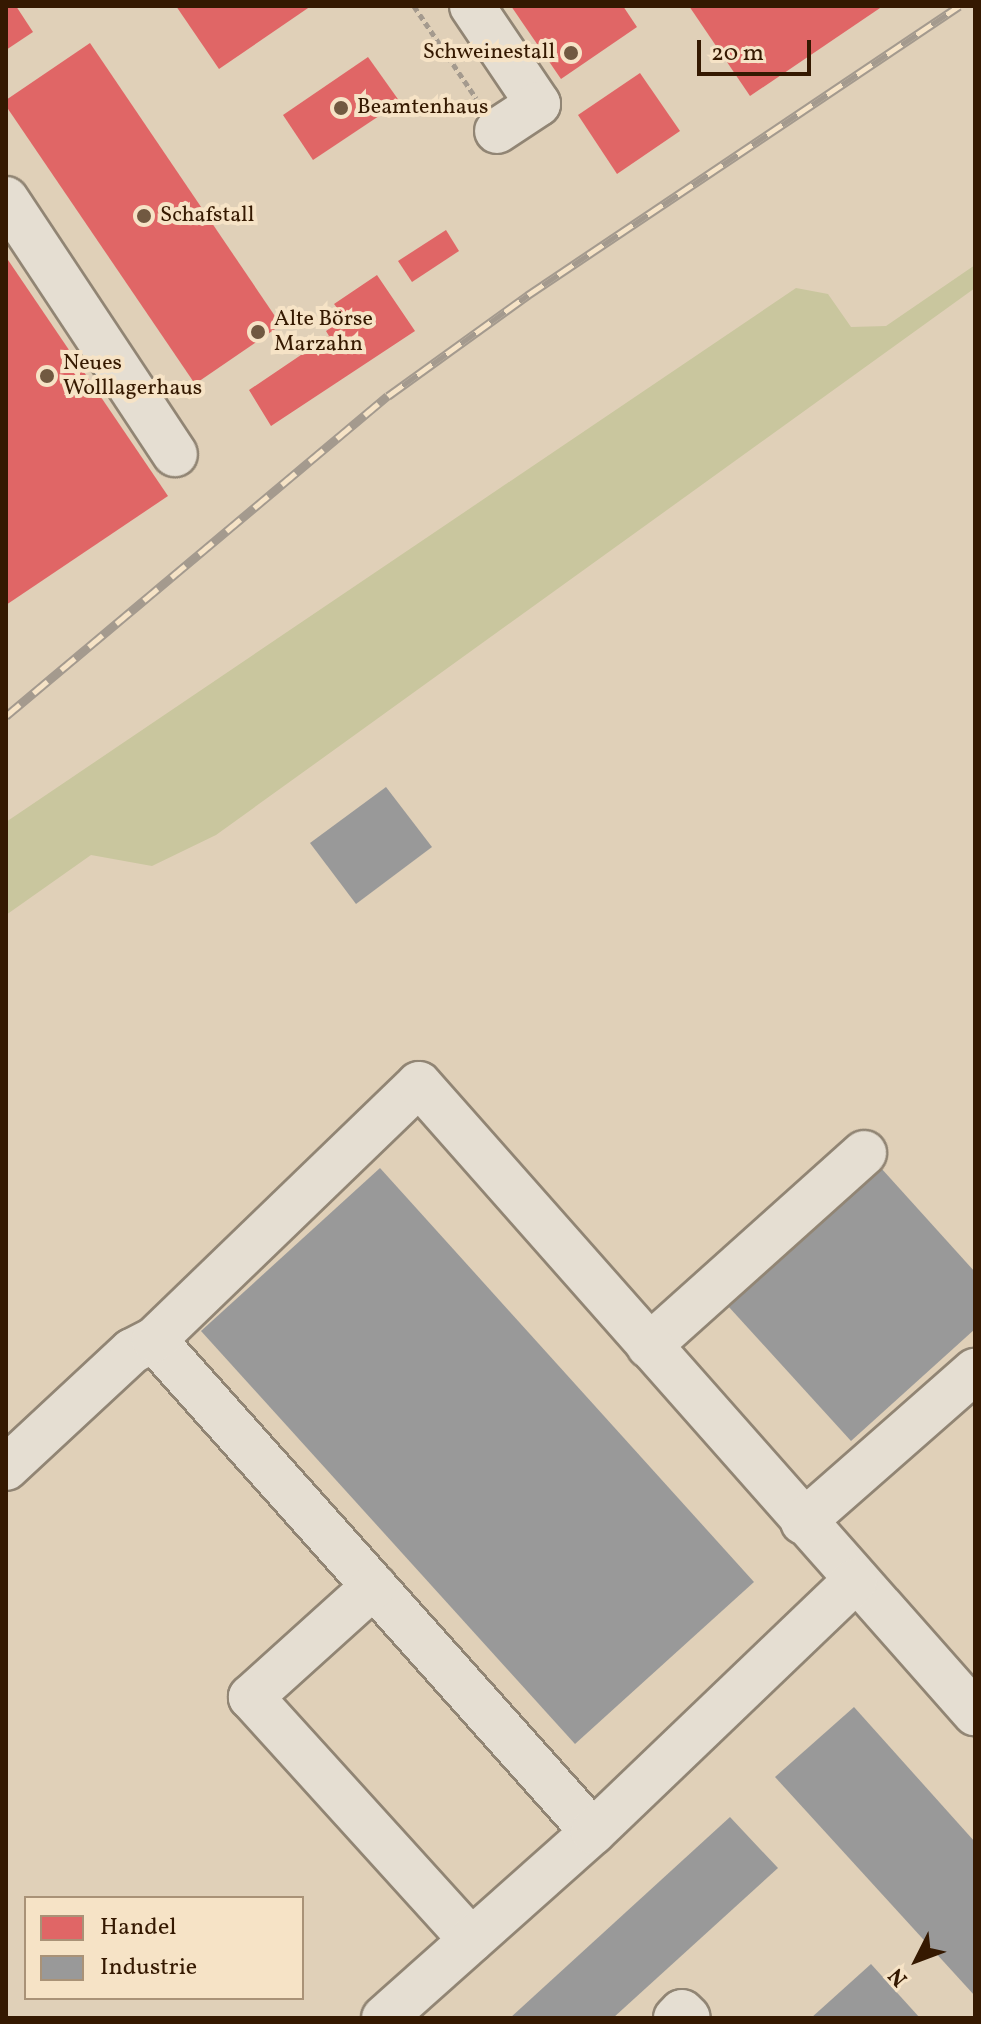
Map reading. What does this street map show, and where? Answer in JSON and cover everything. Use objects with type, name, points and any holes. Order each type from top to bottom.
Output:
[{"type":"lane","points":[[472,6],[538,104],[497,131]]},
{"type":"lane","points":[[6,199],[175,454]]},
{"type":"lane","points":[[6,1468],[132,1351],[154,1340],[419,1084],[855,1581],[975,1713]]},
{"type":"lane","points":[[649,1346],[864,1153]]},
{"type":"lane","points":[[154,1340],[593,1832]]},
{"type":"lane","points":[[803,1522],[975,1371]]},
{"type":"lane","points":[[384,2018],[593,1832],[855,1581]]},
{"type":"lane","points":[[374,1586],[251,1697],[471,1940]]},
{"type":"lane","points":[[676,2018],[682,2012],[688,2018]]},
{"type":"path","points":[[414,6],[497,131]]},
{"type":"shaded area","points":[[975,265],[975,288],[216,835],[152,866],[91,855],[6,915],[6,822],[796,288],[828,294],[851,327],[886,326]]},
{"type":"building: Handel","points":[[6,6],[16,6],[33,32],[6,50]]},
{"type":"building: Handel","points":[[176,6],[311,6],[219,69]]},
{"type":"building: Handel","name":"Schweinestall","points":[[511,6],[623,6],[637,27],[561,79]]},
{"type":"building: Handel","points":[[689,6],[883,6],[750,96]]},
{"type":"building: Handel","name":"Schafstall","points":[[90,43],[281,325],[195,384],[6,106],[6,100]]},
{"type":"building: Handel","name":"Beamtenhaus","points":[[368,57],[400,102],[313,160],[283,115]]},
{"type":"building: Handel","points":[[640,73],[680,131],[617,174],[578,115]]},
{"type":"building: Handel","points":[[446,230],[459,251],[412,282],[398,261]]},
{"type":"building: Handel","name":"Neues Wolllagerhaus","points":[[6,257],[168,496],[6,605]]},
{"type":"building: Handel","points":[[377,275],[415,331],[271,426],[249,390],[329,336],[326,331],[345,318],[334,304]]},
{"type":"building: Industrie","points":[[386,787],[432,847],[356,904],[310,843]]},
{"type":"building: Industrie","points":[[380,1168],[754,1582],[575,1744],[201,1331]]},
{"type":"building: Industrie","points":[[881,1168],[975,1272],[975,1329],[851,1441],[728,1306]]},
{"type":"building: Industrie","points":[[854,1707],[975,1842],[975,1996],[775,1777]]},
{"type":"building: Industrie","points":[[730,1817],[778,1868],[613,2018],[510,2018]]},
{"type":"building: Industrie","points":[[871,1964],[920,2018],[811,2018]]},
{"type":"railway","points":[[6,716],[388,396],[528,295],[959,6]]},
{"type":"place","name":"Schweinestall","points":[[571,53]]},
{"type":"place","name":"Beamtenhaus","points":[[341,108]]},
{"type":"place","name":"Schafstall","points":[[144,216]]},
{"type":"place","name":"Alte Börse Marzahn","points":[[258,332]]},
{"type":"place","name":"Neues Wolllagerhaus","points":[[47,376]]}]
